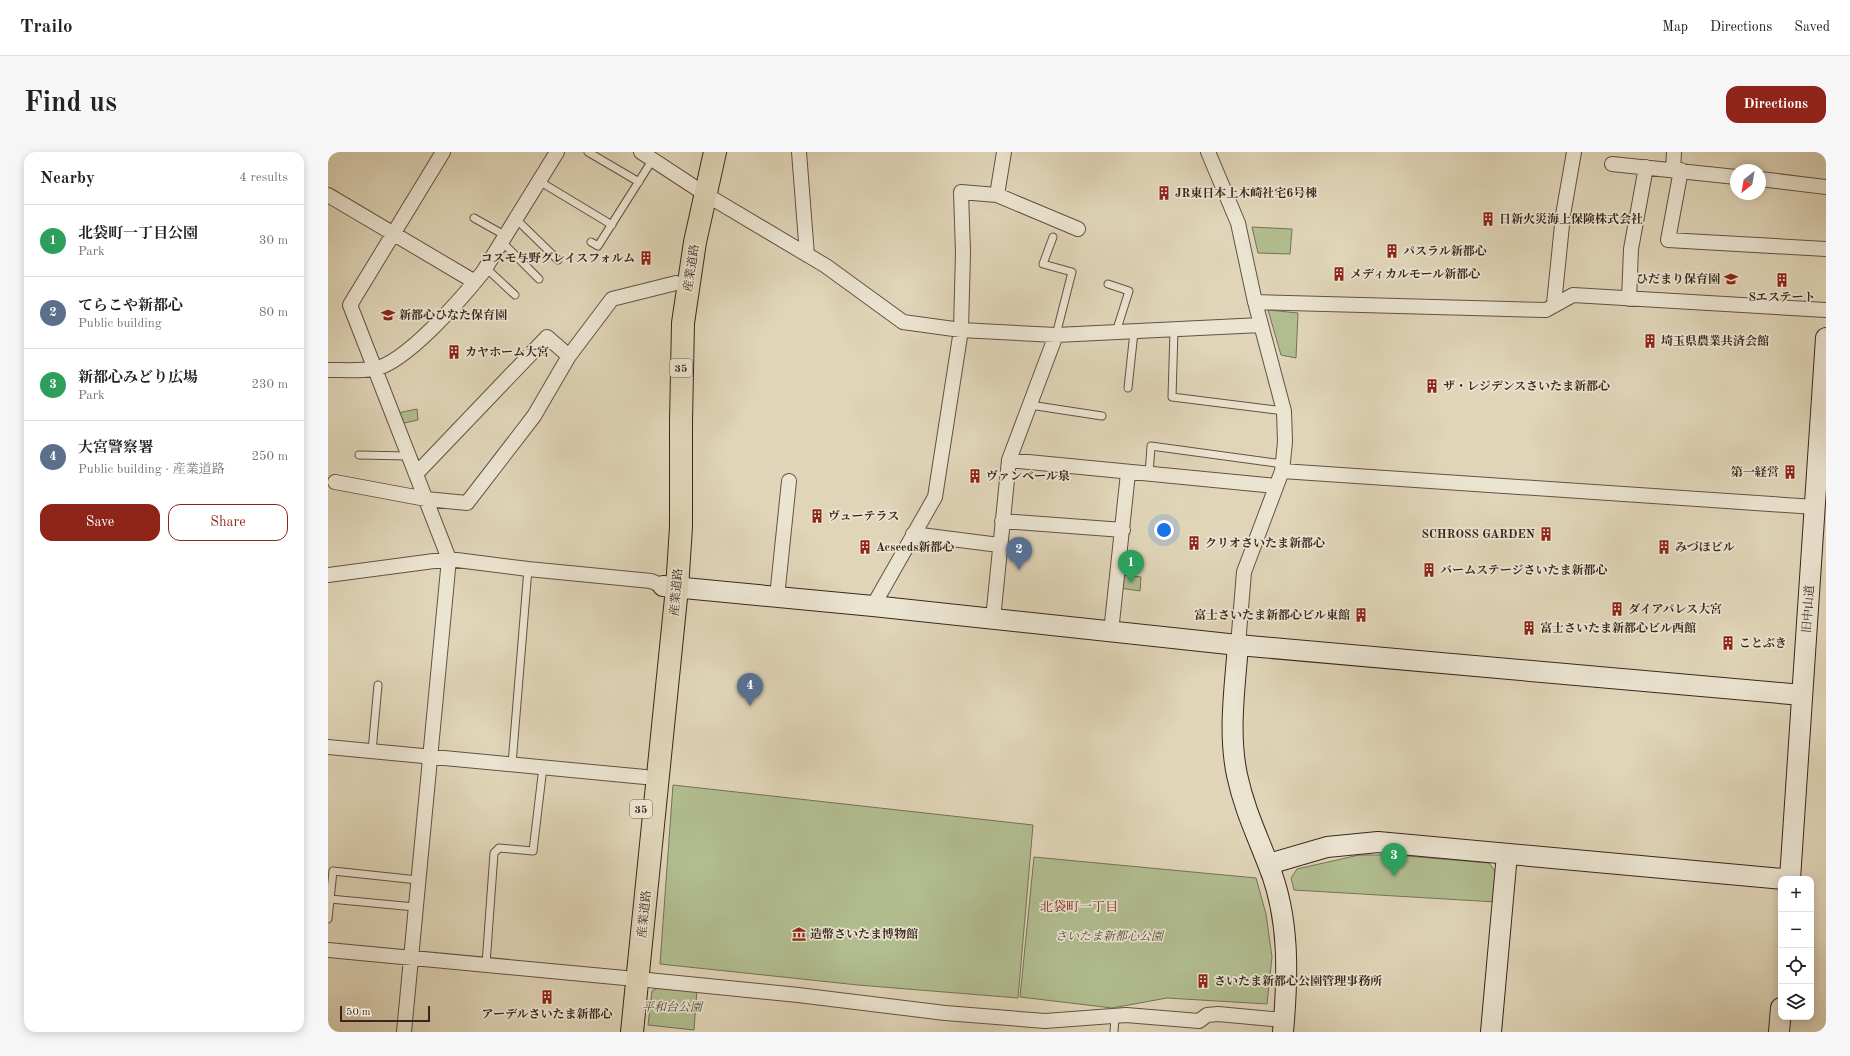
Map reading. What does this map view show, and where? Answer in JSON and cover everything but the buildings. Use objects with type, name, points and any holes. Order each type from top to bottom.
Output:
[{"type":"main road","name":"産業道路","points":[[632,1032],[631,978],[644,777],[670,587],[681,526],[681,372],[688,280],[700,190],[702,152]]},
{"type":"main road","name":"産業道路","points":[[618,1032],[631,978],[670,587],[669,364],[676,283],[700,190],[714,152]]},
{"type":"street","points":[[404,1032],[449,559],[350,305],[443,152]]},
{"type":"street","points":[[328,370],[375,369],[400,357],[414,346],[475,282],[486,268],[557,152]]},
{"type":"street","points":[[799,152],[807,255]]},
{"type":"street","points":[[997,195],[1004,152]]},
{"type":"street","points":[[328,950],[798,995],[1045,1026],[1115,1016],[1198,1027],[1207,1015],[1218,1014],[1284,1026],[1287,986],[1287,958],[1284,926],[1269,864],[1244,806],[1236,774],[1233,744],[1233,722],[1244,572],[1282,468],[1285,442],[1284,411],[1255,302],[1238,223],[1208,152]]},
{"type":"street","points":[[1554,304],[1563,215],[1574,152]]},
{"type":"street","points":[[1674,152],[1677,170],[1668,240],[1826,249]]},
{"type":"street","points":[[647,156],[700,190],[826,266],[903,322],[961,330],[1056,335],[1261,325]]},
{"type":"street","points":[[1612,164],[1730,176]]},
{"type":"street","points":[[1629,299],[1631,249],[1646,167]]},
{"type":"street","points":[[1766,180],[1826,187]]},
{"type":"street","points":[[873,606],[935,497],[961,330],[963,252],[961,192],[997,195],[1078,229]]},
{"type":"street","points":[[328,195],[475,282]]},
{"type":"street","points":[[335,482],[426,499],[468,503],[534,416],[569,356],[612,299],[676,283]]},
{"type":"street","points":[[1255,302],[1546,310],[1554,304],[1573,295],[1826,310]]},
{"type":"street","points":[[993,619],[999,545],[1009,460],[1056,335]]},
{"type":"street","points":[[416,474],[547,337],[569,356]]},
{"type":"street","name":"旧中山道","points":[[1790,876],[1814,508],[1821,477],[1826,338]]},
{"type":"street","points":[[1009,460],[1149,475],[1276,486]]},
{"type":"street","points":[[1282,468],[1814,508]]},
{"type":"street","points":[[1111,632],[1128,472]]},
{"type":"street","points":[[776,597],[789,481]]},
{"type":"street","points":[[1002,521],[1123,530]]},
{"type":"street","points":[[913,534],[999,545]]},
{"type":"street","points":[[328,575],[449,559],[528,569],[651,581],[670,587],[873,606],[1111,632],[1802,695]]},
{"type":"street","points":[[328,747],[644,777]]},
{"type":"street","points":[[1269,864],[1327,847],[1378,842],[1778,879]]},
{"type":"street","points":[[1491,1032],[1507,854]]},
{"type":"street","points":[[1779,1032],[1780,1020]]},
{"type":"lane","points":[[588,152],[639,182]]},
{"type":"lane","points":[[591,242],[598,246],[612,225],[639,182],[647,156]]},
{"type":"lane","points":[[539,181],[612,225]]},
{"type":"lane","points":[[474,218],[504,239],[538,279]]},
{"type":"lane","points":[[516,219],[558,260]]},
{"type":"lane","points":[[1053,237],[1043,264],[1072,272],[1056,335]]},
{"type":"lane","points":[[486,268],[515,295]]},
{"type":"lane","points":[[1108,284],[1129,291],[1116,332]]},
{"type":"lane","points":[[1174,330],[1172,397],[1284,411]]},
{"type":"lane","points":[[1128,388],[1134,332]]},
{"type":"lane","points":[[1030,404],[1102,416]]},
{"type":"lane","points":[[1149,475],[1151,446],[1282,468]]},
{"type":"lane","points":[[359,455],[409,456]]},
{"type":"lane","points":[[512,764],[528,569]]},
{"type":"lane","points":[[372,751],[378,685]]},
{"type":"lane","points":[[486,964],[494,853],[499,848],[532,851],[543,767]]},
{"type":"lane","points":[[328,919],[333,871],[418,880]]},
{"type":"lane","points":[[330,899],[415,907]]},
{"type":"lane","points":[[1114,1032],[1115,1016]]},
{"type":"green space","points":[[1252,227],[1292,229],[1290,254],[1258,253]]},
{"type":"green space","points":[[1268,310],[1298,313],[1296,358],[1281,355]]},
{"type":"green space","points":[[417,409],[418,420],[400,424],[398,413]]},
{"type":"green space","points":[[1121,575],[1141,577],[1140,591],[1120,588]]},
{"type":"green space","points":[[673,785],[1033,825],[1018,998],[858,985],[660,964]]},
{"type":"green space","points":[[1359,855],[1395,855],[1489,863],[1497,874],[1496,902],[1294,890],[1291,878],[1297,869]]},
{"type":"green space","name":"さいたま新都心公園","points":[[1034,857],[1256,878],[1266,914],[1272,957],[1267,1004],[1167,998],[1112,1008],[1020,997]]},
{"type":"green space","name":"平和台公園","points":[[660,986],[697,989],[694,1030],[648,1025],[652,991]]},
{"type":"place","name":"JR東日本上木崎社宅6号棟","points":[[1164,193]]},
{"type":"place","name":"日新火災海上保険株式会社","points":[[1488,219]]},
{"type":"place","name":"パスラル新都心","points":[[1392,251]]},
{"type":"place","name":"コスモ与野グレイスフォルム","points":[[646,258]]},
{"type":"place","name":"メディカルモール新都心","points":[[1339,274]]},
{"type":"place","name":"ひだまり保育園","points":[[1731,279]]},
{"type":"place","name":"Sエステート","points":[[1782,280]]},
{"type":"place","name":"新都心ひなた保育園","points":[[388,315]]},
{"type":"place","name":"埼玉県農業共済会館","points":[[1650,341]]},
{"type":"place","name":"カヤホーム大宮","points":[[454,352]]},
{"type":"place","name":"ザ・レジデンスさいたま新都心","points":[[1432,386]]},
{"type":"place","name":"第一経営","points":[[1790,472]]},
{"type":"place","name":"ヴァンベール泉","points":[[975,476]]},
{"type":"place","name":"ヴューテラス","points":[[817,516]]},
{"type":"place","name":"SCHROSS GARDEN","points":[[1546,534]]},
{"type":"place","name":"クリオさいたま新都心","points":[[1194,543]]},
{"type":"place","name":"Acseeds新都心","points":[[865,547]]},
{"type":"place","name":"みづほビル","points":[[1664,547]]},
{"type":"place","name":"てらこや新都心","points":[[1019,570]]},
{"type":"place","name":"バームステージさいたま新都心","points":[[1429,570]]},
{"type":"place","name":"北袋町一丁目公園","points":[[1131,583]]},
{"type":"place","name":"ダイアパレス大宮","points":[[1617,609]]},
{"type":"place","name":"富士さいたま新都心ビル東館","points":[[1361,615]]},
{"type":"place","name":"富士さいたま新都心ビル西館","points":[[1529,628]]},
{"type":"place","name":"ことぶき","points":[[1728,643]]},
{"type":"place","name":"大宮警察署","points":[[750,706]]},
{"type":"place","name":"新都心みどり広場","points":[[1394,876]]},
{"type":"place","name":"造幣さいたま博物館","points":[[799,934]]},
{"type":"place","name":"さいたま新都心公園管理事務所","points":[[1203,981]]},
{"type":"place","name":"アーデルさいたま新都心","points":[[547,997]]},
{"type":"district","name":"北袋町一丁目","points":[[1079,906]]}]
